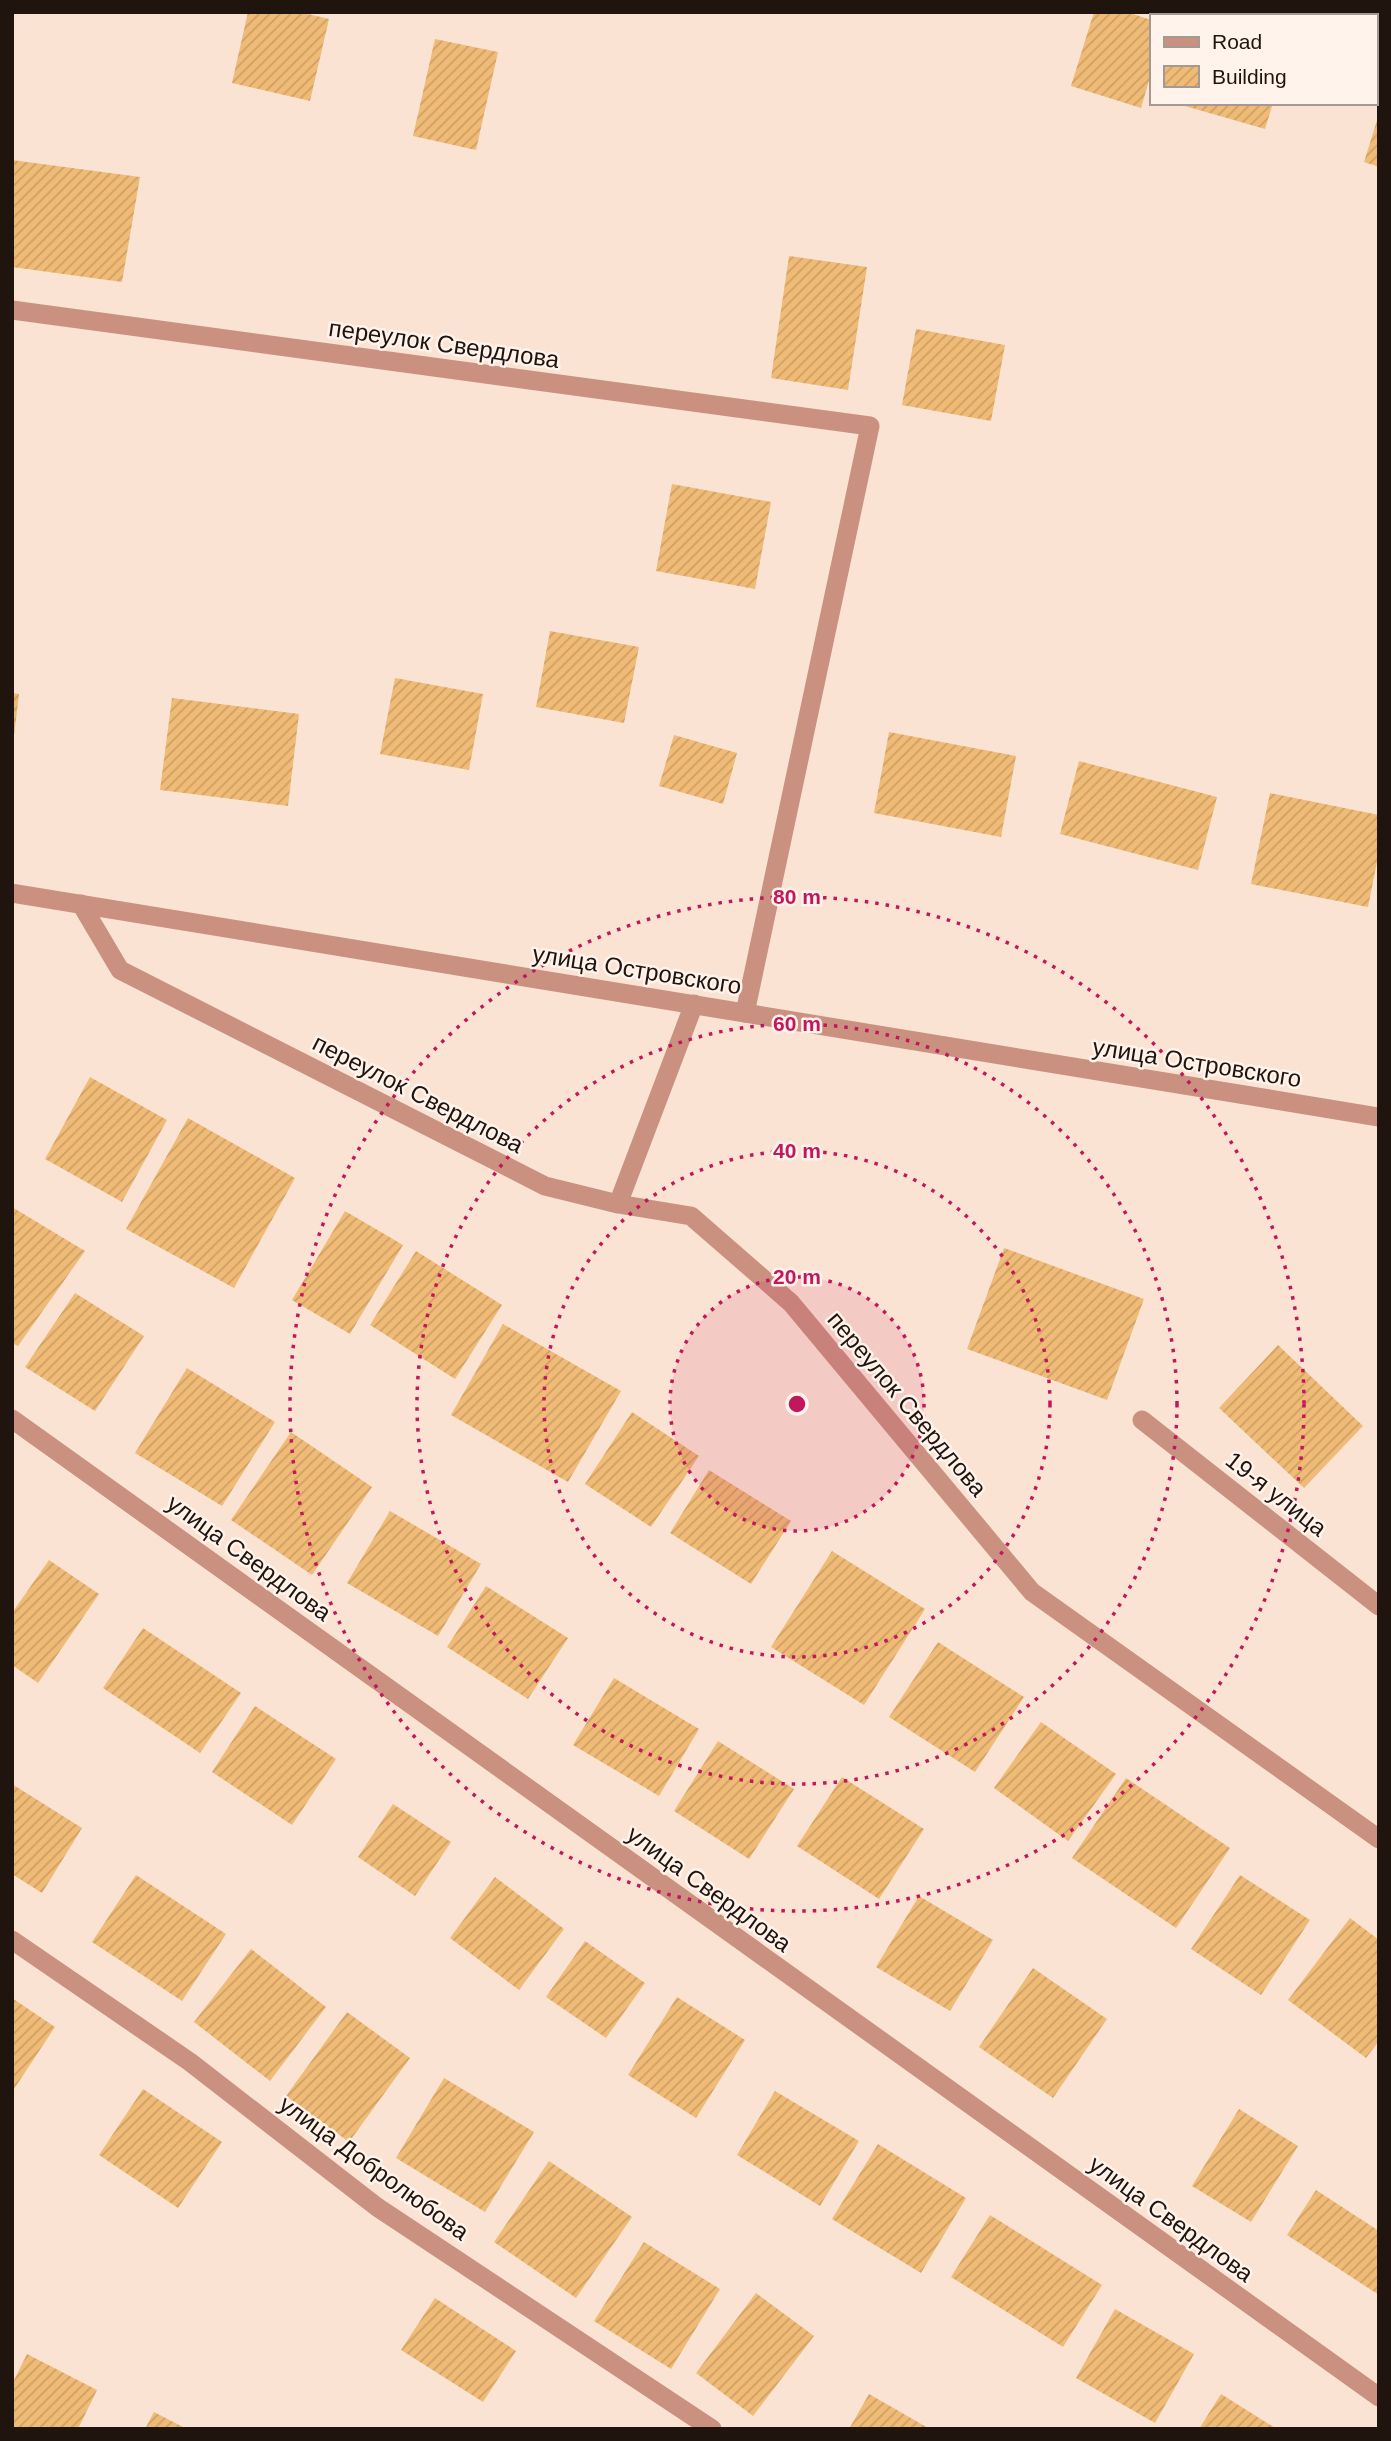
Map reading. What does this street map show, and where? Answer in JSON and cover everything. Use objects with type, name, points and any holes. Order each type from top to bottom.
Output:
[{"type":"street","name":"переулок Свердлова","points":[[12,310],[870,426],[745,1013]]},
{"type":"street","name":"улица Островского","points":[[12,893],[1379,1117]]},
{"type":"street","name":"переулок Свердлова","points":[[81,904],[120,970],[545,1186],[618,1204],[691,1216],[791,1303],[1032,1592],[1379,1839]]},
{"type":"street","points":[[618,1204],[694,1004]]},
{"type":"street","name":"улица Свердлова","points":[[12,1419],[1379,2397]]},
{"type":"street","name":"19-я улица","points":[[1142,1420],[1379,1606]]},
{"type":"street","name":"улица Добролюбова","points":[[12,1940],[190,2062],[377,2207],[712,2429]]},
{"type":"building","points":[[248,12],[300,12],[329,19],[310,101],[232,83]]},
{"type":"building","points":[[1094,12],[1127,12],[1150,20],[1150,77],[1141,108],[1071,86]]},
{"type":"building","points":[[435,39],[498,52],[476,150],[413,136]]},
{"type":"building","points":[[1185,105],[1272,105],[1265,129]]},
{"type":"building","points":[[1379,117],[1379,167],[1364,162]]},
{"type":"building","points":[[12,160],[140,177],[122,282],[12,267]]},
{"type":"building","points":[[789,256],[867,267],[848,390],[771,378]]},
{"type":"building","points":[[916,329],[1005,345],[991,421],[902,405]]},
{"type":"building","points":[[672,484],[771,502],[755,589],[656,571]]},
{"type":"building","points":[[550,631],[639,647],[624,723],[536,707]]},
{"type":"building","points":[[395,678],[483,694],[469,770],[380,754]]},
{"type":"building","points":[[12,693],[19,694],[14,736],[12,736]]},
{"type":"building","points":[[172,698],[299,714],[288,806],[160,790]]},
{"type":"building","points":[[889,732],[1016,756],[1001,837],[874,813]]},
{"type":"building","points":[[674,735],[737,753],[723,804],[659,786]]},
{"type":"building","points":[[1079,761],[1217,797],[1198,870],[1060,834]]},
{"type":"building","points":[[1270,793],[1379,815],[1379,852],[1368,907],[1251,884]]},
{"type":"building","points":[[90,1077],[167,1120],[122,1202],[45,1159]]},
{"type":"building","points":[[188,1118],[295,1178],[234,1288],[126,1229]]},
{"type":"building","points":[[12,1207],[85,1251],[18,1346],[12,1343]]},
{"type":"building","points":[[345,1211],[403,1245],[350,1334],[292,1300]]},
{"type":"building","points":[[1004,1248],[1144,1299],[1107,1400],[967,1349]]},
{"type":"building","points":[[416,1251],[502,1305],[455,1379],[370,1325]]},
{"type":"building","points":[[75,1293],[144,1336],[95,1411],[25,1367]]},
{"type":"building","points":[[503,1324],[621,1391],[568,1482],[451,1415]]},
{"type":"building","points":[[1278,1345],[1363,1426],[1304,1488],[1219,1408]]},
{"type":"building","points":[[187,1368],[275,1422],[222,1506],[135,1453]]},
{"type":"building","points":[[632,1412],[699,1456],[651,1527],[585,1484]]},
{"type":"building","points":[[291,1432],[372,1487],[312,1575],[231,1520]]},
{"type":"building","points":[[709,1470],[791,1521],[751,1584],[670,1533]]},
{"type":"building","points":[[390,1511],[481,1564],[438,1636],[347,1583]]},
{"type":"building","points":[[832,1551],[925,1609],[864,1705],[771,1647]]},
{"type":"building","points":[[49,1560],[99,1594],[38,1683],[12,1665],[12,1613]]},
{"type":"building","points":[[486,1586],[568,1638],[528,1699],[447,1647]]},
{"type":"building","points":[[143,1628],[241,1693],[200,1753],[103,1688]]},
{"type":"building","points":[[938,1642],[1024,1697],[975,1772],[889,1717]]},
{"type":"building","points":[[614,1678],[699,1729],[659,1796],[573,1745]]},
{"type":"building","points":[[255,1706],[336,1759],[292,1825],[212,1772]]},
{"type":"building","points":[[1041,1722],[1116,1774],[1068,1841],[994,1788]]},
{"type":"building","points":[[718,1741],[794,1789],[749,1859],[674,1811]]},
{"type":"building","points":[[842,1777],[924,1829],[879,1899],[797,1846]]},
{"type":"building","points":[[1126,1778],[1230,1848],[1176,1928],[1072,1858]]},
{"type":"building","points":[[12,1784],[82,1828],[42,1893],[12,1874]]},
{"type":"building","points":[[393,1804],[451,1842],[415,1896],[358,1857]]},
{"type":"building","points":[[136,1875],[226,1934],[182,2001],[92,1942]]},
{"type":"building","points":[[1240,1875],[1310,1920],[1261,1995],[1191,1949]]},
{"type":"building","points":[[495,1877],[564,1929],[519,1990],[450,1938]]},
{"type":"building","points":[[919,1896],[993,1940],[950,2011],[876,1967]]},
{"type":"building","points":[[1350,1918],[1379,1940],[1379,2041],[1366,2058],[1288,2000]]},
{"type":"building","points":[[585,1941],[645,1983],[606,2038],[546,1997]]},
{"type":"building","points":[[251,1949],[326,2007],[270,2081],[194,2022]]},
{"type":"building","points":[[1033,1968],[1107,2019],[1053,2098],[979,2047]]},
{"type":"building","points":[[677,1997],[745,2040],[696,2118],[628,2075]]},
{"type":"building","points":[[12,1998],[55,2027],[14,2089],[12,2088]]},
{"type":"building","points":[[347,2012],[410,2058],[349,2142],[286,2096]]},
{"type":"building","points":[[444,2078],[534,2132],[485,2212],[396,2158]]},
{"type":"building","points":[[143,2089],[222,2142],[178,2208],[99,2155]]},
{"type":"building","points":[[775,2091],[859,2141],[820,2206],[737,2155]]},
{"type":"building","points":[[1239,2109],[1298,2146],[1251,2222],[1192,2186]]},
{"type":"building","points":[[878,2144],[966,2198],[921,2273],[832,2219]]},
{"type":"building","points":[[549,2161],[632,2217],[576,2298],[494,2242]]},
{"type":"building","points":[[1316,2190],[1379,2231],[1379,2295],[1287,2235]]},
{"type":"building","points":[[990,2215],[1102,2285],[1063,2347],[951,2277]]},
{"type":"building","points":[[644,2242],[720,2289],[671,2369],[594,2321]]},
{"type":"building","points":[[756,2293],[814,2336],[753,2416],[696,2373]]},
{"type":"building","points":[[435,2298],[516,2351],[483,2402],[401,2350]]},
{"type":"building","points":[[1115,2309],[1194,2354],[1155,2423],[1076,2378]]},
{"type":"building","points":[[27,2354],[97,2390],[78,2429],[12,2429],[12,2384]]},
{"type":"building","points":[[869,2394],[930,2429],[849,2429]]},
{"type":"building","points":[[1221,2394],[1277,2429],[1199,2429]]},
{"type":"building","points":[[154,2412],[187,2429],[145,2429]]}]
